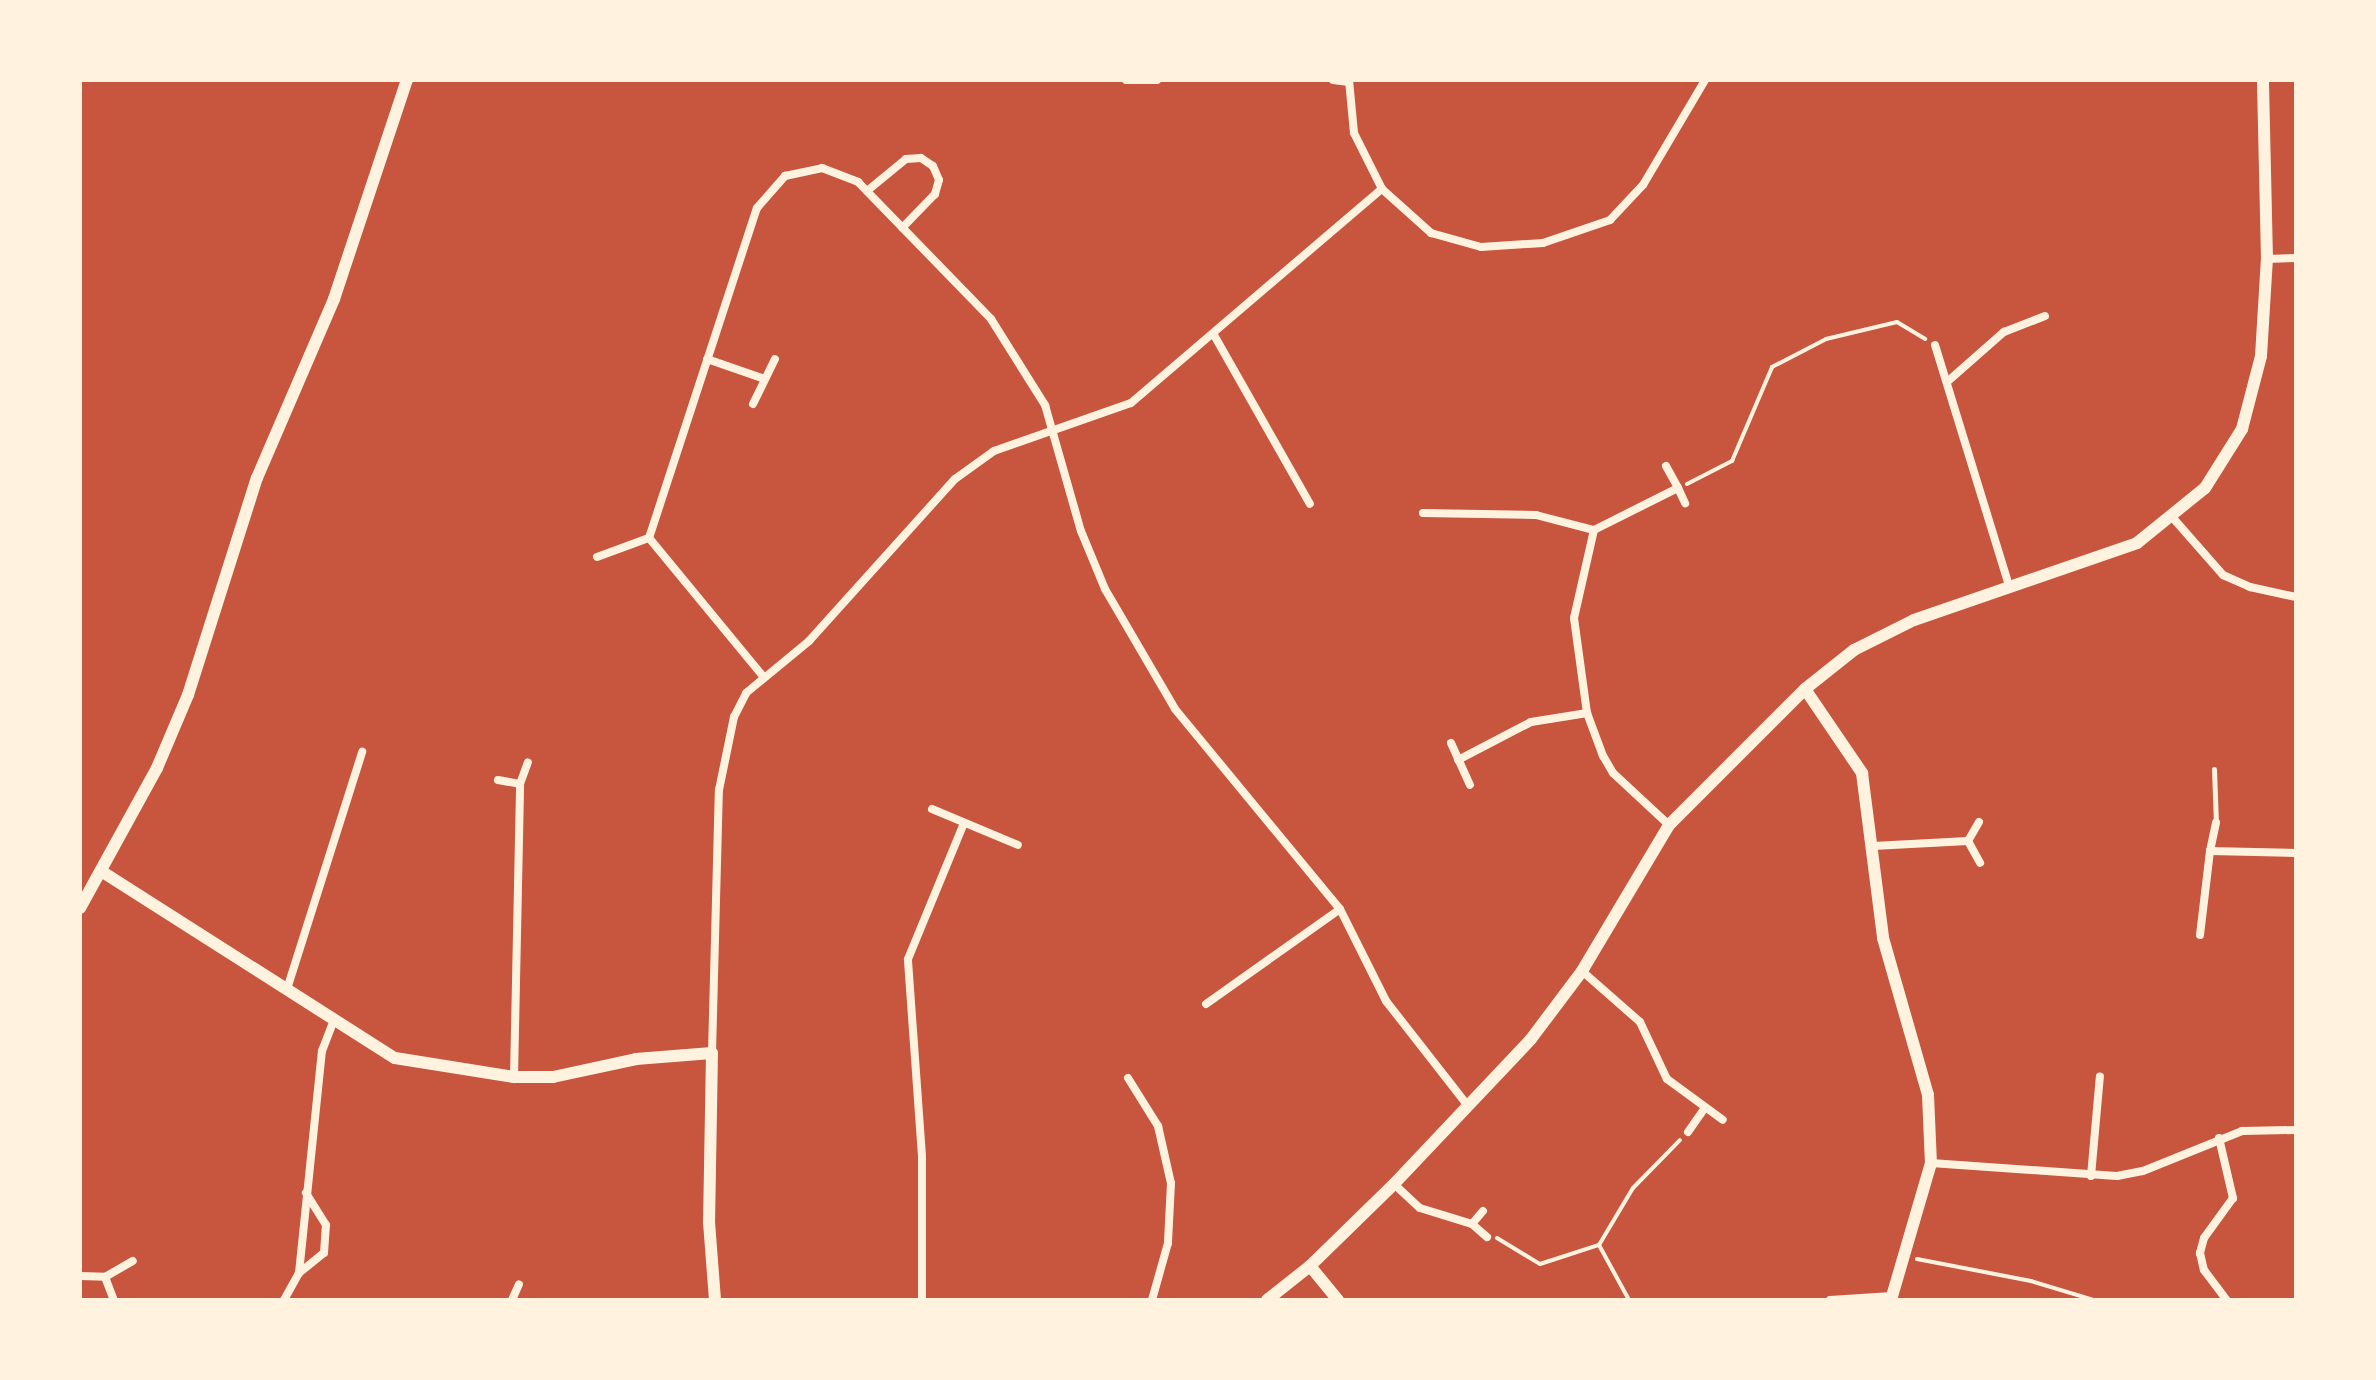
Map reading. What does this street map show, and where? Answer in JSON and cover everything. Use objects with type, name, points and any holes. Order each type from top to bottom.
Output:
[{"type":"street","points":[[80,908],[157,768],[188,695],[257,478],[334,299],[407,80]]},
{"type":"street","points":[[1126,80],[1157,80]]},
{"type":"street","points":[[1333,80],[1349,81],[1354,133],[1382,189],[1413,221],[1462,244],[1514,247],[1574,235],[1624,208],[1664,153],[1705,80]]},
{"type":"street","points":[[1267,1300],[1310,1266],[1394,1184],[1531,1039],[1582,971],[1669,825],[1805,689],[1854,650],[1914,620],[2009,586],[2117,553],[2173,518],[2218,470],[2250,406],[2261,356],[2267,259],[2263,80]]},
{"type":"street","points":[[867,191],[906,159],[921,158],[933,166],[939,180],[935,194],[902,228]]},
{"type":"street","points":[[649,538],[757,208],[768,190],[797,171],[822,168],[847,175],[867,191],[991,319],[1045,405],[1055,430],[1081,531],[1105,589],[1175,709],[1340,909],[1386,1001],[1468,1106]]},
{"type":"street","points":[[715,1300],[709,1222],[719,790],[734,717],[762,675],[809,641],[955,479],[994,451],[1131,403],[1382,189]]},
{"type":"street","points":[[2267,259],[2296,258]]},
{"type":"street","points":[[1947,382],[2004,332],[2045,316]]},
{"type":"street","points":[[1214,335],[1310,504]]},
{"type":"street","points":[[1935,345],[2009,586]]},
{"type":"street","points":[[707,359],[765,379]]},
{"type":"street","points":[[753,404],[775,359]]},
{"type":"street","points":[[1666,466],[1685,503]]},
{"type":"street","points":[[1423,513],[1536,515],[1594,530],[1678,488]]},
{"type":"street","points":[[2173,518],[2223,575],[2250,587],[2296,597]]},
{"type":"street","points":[[1594,530],[1574,618],[1587,713],[1613,773],[1669,825]]},
{"type":"street","points":[[597,557],[649,538]]},
{"type":"street","points":[[649,538],[762,675]]},
{"type":"street","points":[[1805,689],[1862,773],[1883,938],[1928,1095],[1931,1163],[1892,1298],[1830,1300]]},
{"type":"street","points":[[1458,760],[1531,722],[1587,713]]},
{"type":"street","points":[[1451,743],[1470,785]]},
{"type":"street","points":[[287,989],[362,752]]},
{"type":"street","points":[[514,1077],[520,784],[528,762]]},
{"type":"street","points":[[498,780],[520,784]]},
{"type":"street","points":[[932,809],[1018,845]]},
{"type":"street","points":[[1968,841],[1979,822]]},
{"type":"street","points":[[922,1300],[922,1156],[908,959],[964,823]]},
{"type":"street","points":[[2200,935],[2216,823]]},
{"type":"street","points":[[1873,846],[1968,841]]},
{"type":"street","points":[[1968,841],[1980,863]]},
{"type":"street","points":[[2210,851],[2296,853]]},
{"type":"street","points":[[101,871],[395,1058],[514,1077],[553,1077],[636,1059],[712,1053]]},
{"type":"street","points":[[1206,1004],[1340,909]]},
{"type":"street","points":[[1582,971],[1632,1012],[1667,1079],[1723,1120]]},
{"type":"street","points":[[299,1273],[322,1051],[334,1020]]},
{"type":"street","points":[[2091,1176],[2100,1076]]},
{"type":"street","points":[[1128,1078],[1158,1126],[1171,1183],[1168,1243],[1152,1300]]},
{"type":"street","points":[[1688,1132],[1705,1108]]},
{"type":"street","points":[[1931,1163],[2091,1176],[2143,1171],[2219,1138],[2259,1128],[2296,1130]]},
{"type":"street","points":[[2219,1138],[2233,1198],[2204,1238],[2200,1253],[2204,1270],[2227,1300]]},
{"type":"street","points":[[1394,1184],[1420,1208],[1472,1224],[1487,1237]]},
{"type":"street","points":[[284,1300],[299,1273],[324,1253],[326,1225],[306,1192]]},
{"type":"street","points":[[1472,1224],[1483,1211]]},
{"type":"street","points":[[80,1276],[105,1277],[133,1261]]},
{"type":"street","points":[[1310,1266],[1338,1300]]},
{"type":"street","points":[[105,1277],[114,1300]]},
{"type":"street","points":[[512,1300],[519,1284]]},
{"type":"lane","points":[[2214,769],[2216,823]]},
{"type":"path","points":[[1678,488],[1732,461],[1772,367],[1826,339],[1897,322],[1935,345]]},
{"type":"path","points":[[1487,1237],[1504,1238],[1540,1264],[1599,1245],[1633,1188],[1688,1132]]},
{"type":"path","points":[[1599,1245],[1629,1300]]},
{"type":"path","points":[[1905,1257],[2031,1281],[2094,1300]]}]
